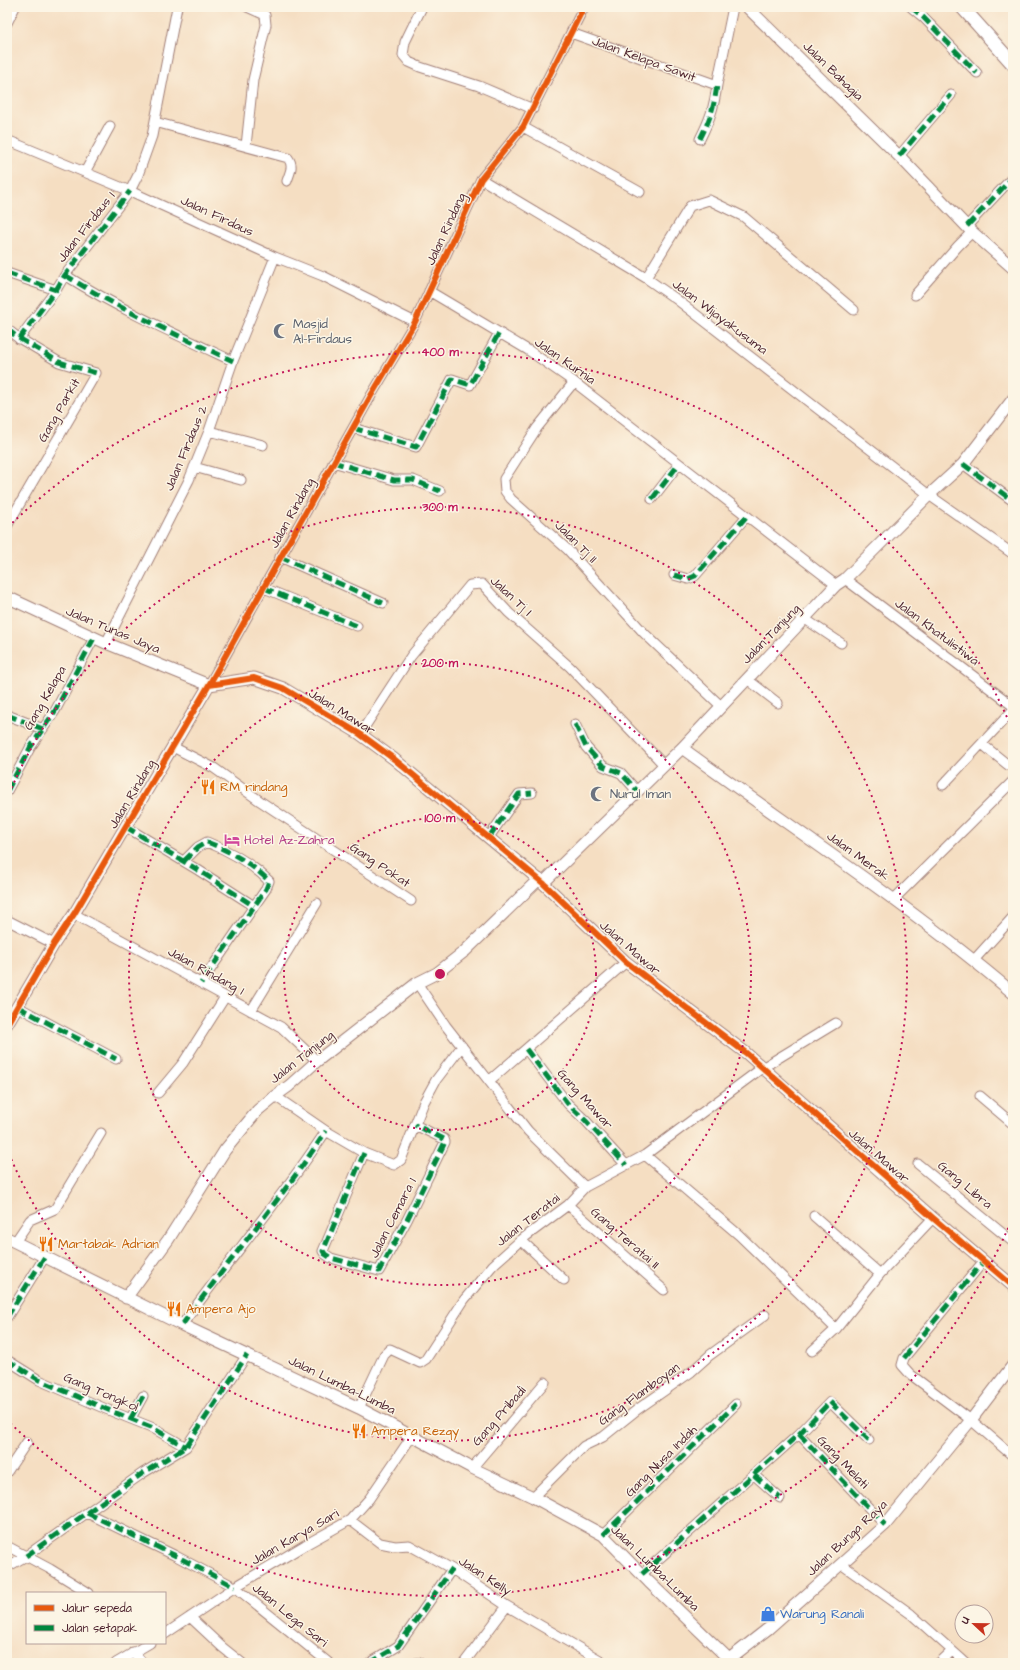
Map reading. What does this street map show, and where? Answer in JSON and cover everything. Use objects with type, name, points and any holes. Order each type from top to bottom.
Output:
[{"type":"main road","points":[[962,7],[1013,64]]},
{"type":"street","points":[[7,22],[15,7]]},
{"type":"street","name":"Jalan Firdaus 1","points":[[19,338],[130,190],[152,136],[166,72],[177,7]]},
{"type":"street","points":[[246,146],[253,80],[266,25],[265,15],[247,7]]},
{"type":"street","points":[[422,7],[405,42],[403,55],[409,62],[420,68],[479,86],[533,108]]},
{"type":"street","name":"Jalan Rindang","points":[[7,1024],[209,686],[333,462],[415,322],[481,179],[523,127],[584,7]]},
{"type":"street","points":[[700,139],[715,104],[717,85],[733,7]]},
{"type":"street","name":"Jalan Bahagia","points":[[747,7],[899,156],[970,229],[1013,268]]},
{"type":"street","points":[[911,7],[923,17],[977,73]]},
{"type":"street","name":"Jalan Kelapa Sawit","points":[[571,33],[717,85]]},
{"type":"street","points":[[899,156],[951,95]]},
{"type":"street","points":[[155,122],[288,158],[292,162],[292,168],[287,180]]},
{"type":"street","points":[[85,172],[110,126]]},
{"type":"street","points":[[523,127],[640,192]]},
{"type":"street","name":"Jalan Firdaus","points":[[7,140],[130,190],[275,257],[322,276],[415,322]]},
{"type":"street","points":[[915,295],[958,246],[970,229],[1013,177]]},
{"type":"street","name":"Jalan Wijayakusuma","points":[[481,179],[646,278],[676,299],[930,495],[1013,554]]},
{"type":"street","points":[[646,278],[690,206],[709,200],[744,217],[854,310]]},
{"type":"street","name":"Jalan Firdaus 2","points":[[106,643],[194,467],[209,431],[233,361],[275,257]]},
{"type":"street","points":[[7,272],[56,290]]},
{"type":"street","points":[[65,275],[86,289],[169,331],[233,361]]},
{"type":"street","name":"Jalan Kurnia","points":[[429,291],[528,350],[574,382],[746,517],[841,582]]},
{"type":"street","name":"Gang Parkit","points":[[7,329],[59,362],[96,373],[7,526]]},
{"type":"street","points":[[353,428],[416,447],[452,379],[470,385],[499,333]]},
{"type":"street","name":"Jalan Tj II","points":[[574,382],[537,428],[522,450],[504,479],[505,491],[511,499],[568,550],[644,633],[720,706]]},
{"type":"street","name":"Jalan Tanjung","points":[[126,1298],[168,1240],[225,1150],[258,1110],[289,1086],[317,1061],[417,983],[437,973],[465,951],[637,791],[682,748],[720,706],[841,582],[963,464],[1013,399]]},
{"type":"street","points":[[209,431],[263,445]]},
{"type":"street","points":[[333,462],[394,480],[414,480],[440,492]]},
{"type":"street","points":[[652,499],[679,464]]},
{"type":"street","points":[[963,464],[1013,501]]},
{"type":"street","points":[[194,467],[241,480]]},
{"type":"street","points":[[674,575],[688,579],[695,576],[746,517]]},
{"type":"street","points":[[280,557],[383,602]]},
{"type":"street","name":"Jalan Khatulistiwa","points":[[841,582],[1013,706]]},
{"type":"street","name":"Jalan Tj I","points":[[360,734],[411,656],[470,585],[482,584],[509,613],[570,667],[664,764]]},
{"type":"street","points":[[264,588],[357,626]]},
{"type":"street","name":"Jalan Tunas Jaya","points":[[7,597],[94,638],[209,686]]},
{"type":"street","points":[[805,619],[841,643]]},
{"type":"street","name":"Gang Kelapa","points":[[7,791],[30,748],[55,711],[94,638]]},
{"type":"street","name":"Jalan Mawar","points":[[209,686],[254,678],[282,688],[360,734],[489,837],[541,881],[626,962],[746,1053],[983,1262],[1013,1286]]},
{"type":"street","points":[[746,679],[778,703]]},
{"type":"street","points":[[943,785],[1013,710]]},
{"type":"street","points":[[7,716],[43,729]]},
{"type":"street","points":[[574,724],[586,747],[603,766],[621,773],[637,791]]},
{"type":"street","points":[[982,744],[1008,765]]},
{"type":"street","name":"Gang Pokat","points":[[173,747],[214,768],[260,801],[411,901]]},
{"type":"street","name":"Jalan Merak","points":[[682,748],[760,805],[855,870],[974,960],[1013,993]]},
{"type":"street","points":[[894,899],[1013,781]]},
{"type":"street","points":[[489,837],[519,794],[532,793]]},
{"type":"street","points":[[126,827],[184,861],[254,906]]},
{"type":"street","points":[[184,861],[198,847],[207,842],[228,850],[269,881],[266,889],[201,983]]},
{"type":"street","points":[[251,1011],[317,903]]},
{"type":"street","name":"Jalan Rindang 1","points":[[74,914],[281,1027],[317,1061]]},
{"type":"street","points":[[974,960],[1013,917]]},
{"type":"street","points":[[7,920],[54,944]]},
{"type":"street","points":[[489,1081],[626,962]]},
{"type":"street","points":[[417,983],[446,1026],[528,1131],[585,1187]]},
{"type":"street","points":[[158,1093],[183,1063],[225,997]]},
{"type":"street","points":[[18,1007],[116,1059]]},
{"type":"street","name":"Jalan Teratai","points":[[359,1408],[384,1355],[390,1349],[420,1363],[426,1359],[464,1300],[493,1265],[521,1240],[568,1205],[585,1187],[645,1155],[762,1068],[836,1023]]},
{"type":"street","points":[[275,1096],[326,1131],[364,1153],[394,1165],[401,1160],[415,1125],[436,1080],[462,1046]]},
{"type":"street","name":"Gang Mawar","points":[[526,1049],[568,1104],[586,1121],[626,1165]]},
{"type":"street","points":[[980,1096],[1013,1124]]},
{"type":"street","name":"Jalan Cemara 1","points":[[364,1153],[323,1251],[324,1254],[332,1258],[379,1271],[407,1220],[444,1142],[444,1139],[415,1125]]},
{"type":"street","points":[[182,1326],[208,1289],[278,1199],[326,1131]]},
{"type":"street","name":"Jalan Lumba-Lumba","points":[[101,1133],[55,1209],[30,1220],[11,1240],[44,1258],[182,1326],[359,1408],[472,1468],[533,1497],[604,1536],[728,1662]]},
{"type":"street","points":[[645,1155],[740,1235],[836,1329]]},
{"type":"street","name":"Gang Libra","points":[[918,1164],[1013,1242]]},
{"type":"street","name":"Gang Teratai II","points":[[568,1205],[664,1290]]},
{"type":"street","points":[[814,1216],[880,1274]]},
{"type":"street","points":[[812,1351],[836,1329],[880,1274],[933,1218]]},
{"type":"street","points":[[521,1240],[564,1280]]},
{"type":"street","points":[[7,1317],[44,1258]]},
{"type":"street","points":[[983,1262],[902,1362],[902,1365],[910,1374],[971,1420],[1013,1456]]},
{"type":"street","name":"Gang Flamboyan","points":[[533,1497],[584,1446],[603,1437],[638,1409],[691,1372],[710,1355],[765,1315]]},
{"type":"street","points":[[7,1567],[26,1556],[144,1473],[186,1447],[246,1355]]},
{"type":"street","name":"Gang Tongkol","points":[[7,1360],[39,1380],[151,1427],[186,1447]]},
{"type":"street","name":"Jalan Bunga Raya","points":[[728,1662],[769,1628],[885,1525],[1012,1369]]},
{"type":"street","name":"Gang Pribadi","points":[[472,1468],[546,1382]]},
{"type":"street","points":[[131,1418],[143,1396]]},
{"type":"street","points":[[642,1574],[799,1434],[830,1402],[869,1440]]},
{"type":"street","name":"Gang Nusa Indah","points":[[604,1536],[736,1404]]},
{"type":"street","name":"Gang Melati","points":[[799,1434],[885,1525]]},
{"type":"street","name":"Jalan Karya Sari","points":[[166,1633],[235,1586],[350,1520],[369,1499],[412,1436]]},
{"type":"street","points":[[7,1472],[27,1442]]},
{"type":"street","points":[[754,1475],[780,1498]]},
{"type":"street","name":"Jalan Lega Sari","points":[[87,1513],[235,1586],[329,1663]]},
{"type":"street","name":"Jalan Kelly","points":[[350,1520],[380,1543],[395,1546],[409,1545],[452,1569],[507,1606],[605,1663]]},
{"type":"street","points":[[7,1546],[87,1592]]},
{"type":"street","points":[[841,1564],[911,1614],[966,1663]]},
{"type":"street","points":[[370,1663],[398,1646],[452,1569]]},
{"type":"street","points":[[464,1663],[507,1606]]},
{"type":"street","points":[[190,1617],[222,1647],[242,1663]]},
{"type":"street","points":[[116,1663],[148,1644]]},
{"type":"street","points":[[939,1663],[952,1651]]},
{"type":"street","points":[[133,1652],[143,1663]]},
{"type":"marked path","points":[[911,7],[923,17],[977,73]]},
{"type":"marked path","points":[[700,139],[711,113],[717,85]]},
{"type":"marked path","points":[[899,156],[951,95]]},
{"type":"marked path","points":[[967,226],[1013,177]]},
{"type":"marked path","points":[[19,339],[56,290],[65,275],[130,191]]},
{"type":"marked path","points":[[7,273],[56,290]]},
{"type":"marked path","points":[[65,275],[126,310],[233,361]]},
{"type":"marked path","points":[[7,329],[17,337],[59,362],[96,373]]},
{"type":"marked path","points":[[353,428],[416,447],[452,379],[470,385],[499,333]]},
{"type":"marked path","points":[[333,462],[394,480],[413,480],[440,491]]},
{"type":"marked path","points":[[652,499],[679,464]]},
{"type":"marked path","points":[[963,464],[1013,501]]},
{"type":"marked path","points":[[674,575],[688,579],[695,576],[746,517]]},
{"type":"marked path","points":[[280,557],[383,603]]},
{"type":"marked path","points":[[264,588],[357,626]]},
{"type":"marked path","points":[[7,791],[30,748],[55,711],[94,638]]},
{"type":"marked path","points":[[7,715],[43,729]]},
{"type":"marked path","points":[[575,724],[586,747],[603,766],[621,773],[637,791]]},
{"type":"marked path","points":[[489,837],[519,794],[532,793]]},
{"type":"marked path","points":[[126,827],[198,870],[254,906]]},
{"type":"marked path","points":[[184,861],[198,847],[207,842],[240,858],[269,881],[266,889],[201,983]]},
{"type":"marked path","points":[[18,1007],[116,1059]]},
{"type":"marked path","points":[[526,1049],[568,1104],[586,1121],[626,1165]]},
{"type":"marked path","points":[[364,1153],[323,1251],[331,1258],[379,1271],[407,1220],[445,1142],[444,1139],[415,1125]]},
{"type":"marked path","points":[[182,1325],[292,1180],[326,1131]]},
{"type":"marked path","points":[[7,1317],[44,1258]]},
{"type":"marked path","points":[[904,1358],[983,1262]]},
{"type":"marked path","points":[[26,1556],[143,1473],[186,1447],[247,1355]]},
{"type":"marked path","points":[[7,1360],[39,1380],[151,1427],[186,1447]]},
{"type":"marked path","points":[[131,1418],[143,1396]]},
{"type":"marked path","points":[[642,1574],[799,1434],[830,1402],[869,1440]]},
{"type":"marked path","points":[[603,1535],[736,1404]]},
{"type":"marked path","points":[[799,1434],[885,1525]]},
{"type":"marked path","points":[[754,1475],[780,1498]]},
{"type":"marked path","points":[[87,1513],[174,1555],[235,1587]]},
{"type":"marked path","points":[[370,1663],[398,1646],[452,1569]]},
{"type":"cycle path","points":[[7,1024],[54,944],[74,914],[209,685],[372,394],[415,322],[481,179],[523,127],[584,7]]},
{"type":"cycle path","points":[[209,685],[254,678],[283,688],[360,734],[394,759],[543,883],[626,962],[746,1053],[933,1218],[1013,1286]]},
{"type":"place","name":"Masjid Al-Firdaus","points":[[281,331]]},
{"type":"place","name":"RM rindang","points":[[208,787]]},
{"type":"place","name":"Nurul Iman","points":[[598,794]]},
{"type":"place","name":"Hotel Az-Zahra","points":[[232,840]]},
{"type":"place","name":"Martabak Adrian","points":[[46,1244]]},
{"type":"place","name":"Ampera Ajo","points":[[174,1309]]},
{"type":"place","name":"Ampera Rezqy","points":[[359,1431]]},
{"type":"place","name":"Warung Ranali","points":[[768,1614]]}]
